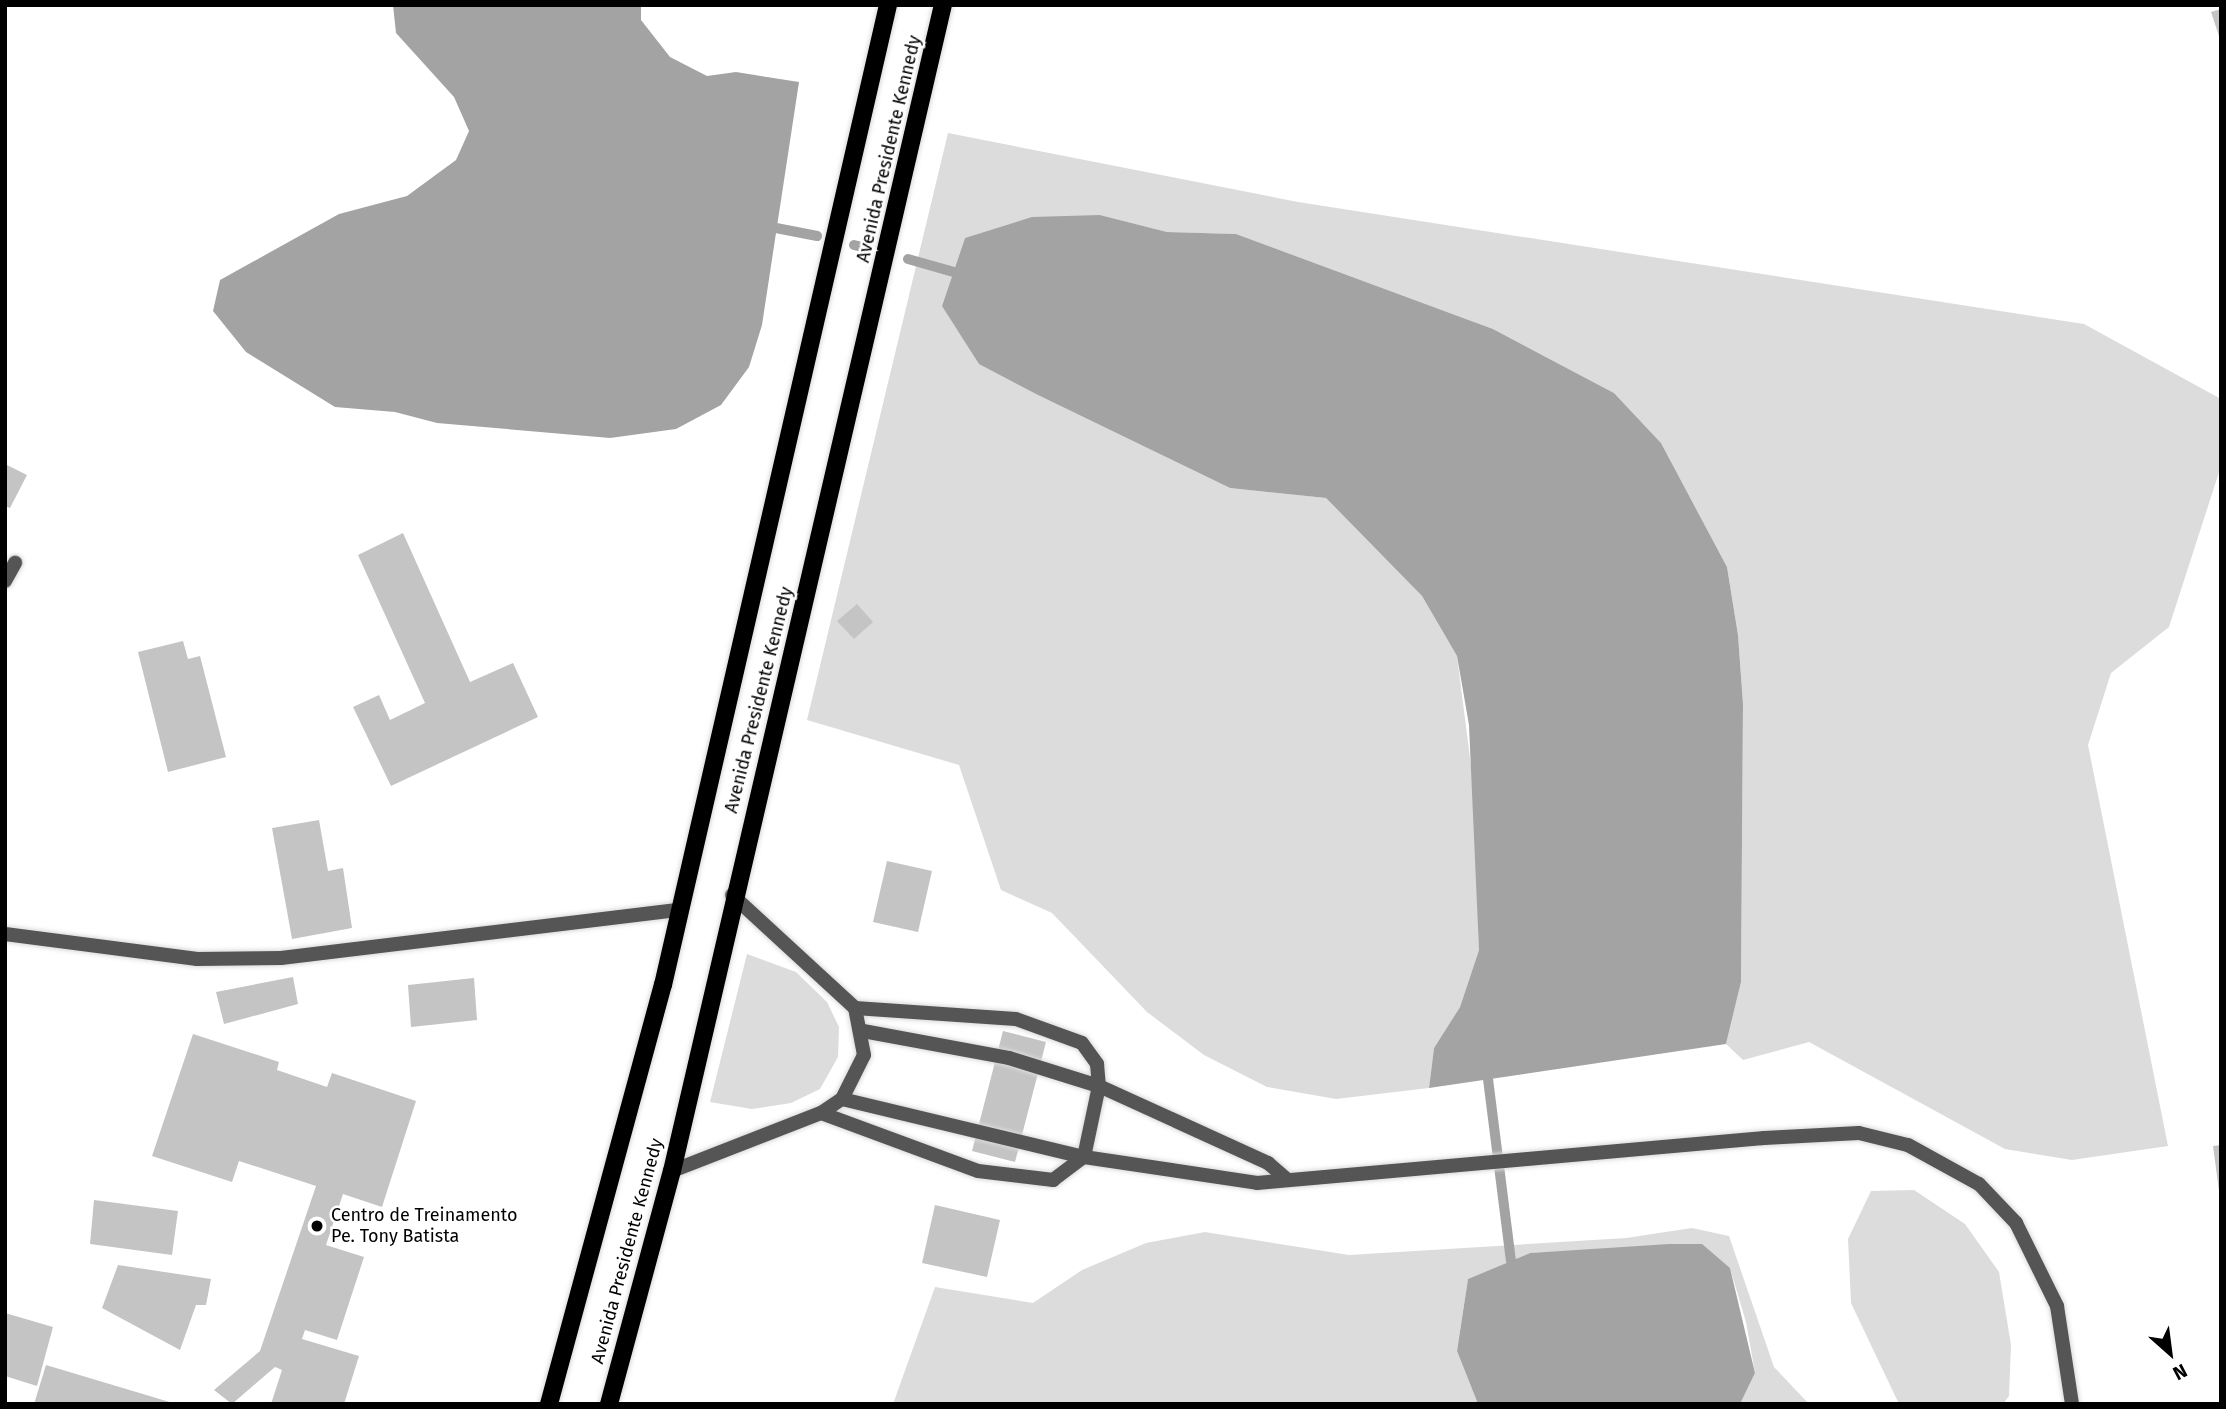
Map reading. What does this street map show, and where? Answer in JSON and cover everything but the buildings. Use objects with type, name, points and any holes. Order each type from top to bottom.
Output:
[{"type":"main road","name":"Avenida Presidente Kennedy","points":[[551,1399],[663,985],[677,910],[888,5]]},
{"type":"main road","name":"Avenida Presidente Kennedy","points":[[608,1404],[672,1171],[732,895],[826,521],[943,5]]},
{"type":"street","points":[[5,581],[15,563]]},
{"type":"street","points":[[672,1171],[821,1113],[842,1099],[861,1067],[863,1031],[855,1008],[732,895]]},
{"type":"street","points":[[5,934],[197,959],[281,958],[677,910]]},
{"type":"street","points":[[821,1113],[978,1171],[1053,1180],[1084,1157],[1099,1086],[1097,1064],[1082,1043],[1016,1019],[855,1008]]},
{"type":"street","points":[[863,1031],[1009,1058],[1099,1086],[1268,1163],[1285,1178]]},
{"type":"street","points":[[842,1099],[1084,1157],[1257,1183],[1285,1178],[1474,1169],[1858,1133],[1945,1160],[2016,1223],[2041,1265],[2057,1306],[2072,1404]]},
{"type":"shaded area","points":[[393,5],[641,5],[641,20],[670,57],[707,76],[736,72],[799,82],[762,325],[749,367],[721,405],[676,429],[610,438],[437,423],[395,412],[335,407],[246,352],[213,311],[220,280],[339,214],[407,196],[456,160],[469,131],[454,97],[396,33]]},
{"type":"shaded area","points":[[948,133],[1298,202],[2084,324],[2221,399],[2221,466],[2169,627],[2111,673],[2088,745],[2168,1146],[2072,1160],[2005,1149],[1809,1042],[1743,1060],[1726,1044],[1741,982],[1743,704],[1738,635],[1727,567],[1661,443],[1614,393],[1493,329],[1236,234],[1167,232],[1100,215],[965,238],[942,306],[1040,396],[1230,488],[1326,498],[1422,596],[1457,656],[1475,797],[1479,950],[1460,1007],[1434,1048],[1429,1088],[1336,1099],[1267,1087],[1204,1055],[1147,1012],[1052,913],[1001,890],[959,765],[807,720]]},
{"type":"shaded area","points":[[1100,215],[1167,232],[1236,234],[1493,329],[1614,393],[1661,443],[1727,567],[1738,635],[1743,704],[1741,982],[1726,1044],[1429,1088],[1434,1048],[1460,1007],[1479,950],[1469,725],[1457,656],[1422,596],[1326,498],[1230,488],[1040,396],[979,364],[942,306],[965,238],[1032,217]]},
{"type":"shaded area","points":[[747,954],[796,972],[827,1002],[839,1027],[838,1057],[820,1089],[791,1103],[752,1109],[710,1102]]},
{"type":"shaded area","points":[[1914,1190],[1965,1224],[1999,1272],[2011,1345],[2009,1396],[2003,1404],[1899,1404],[1851,1303],[1848,1239],[1871,1191]]},
{"type":"shaded area","points":[[1692,1228],[1729,1236],[1774,1367],[1809,1404],[1740,1404],[1755,1373],[1746,1322],[1730,1268],[1701,1244],[1530,1253],[1468,1279],[1457,1351],[1478,1404],[893,1404],[935,1287],[1033,1303],[1082,1270],[1146,1243],[1205,1232],[1349,1255],[1626,1238]]},
{"type":"shaded area","points":[[1702,1244],[1730,1268],[1755,1373],[1740,1404],[1478,1404],[1457,1351],[1468,1279],[1530,1253]]},
{"type":"waterway","points":[[776,228],[817,236]]},
{"type":"waterway","points":[[854,245],[866,248]]},
{"type":"waterway","points":[[908,259],[954,272]]},
{"type":"waterway","points":[[1488,1079],[1511,1261]]},
{"type":"place","name":"Centro de Treinamento Pe. Tony Batista","points":[[317,1226]]}]
